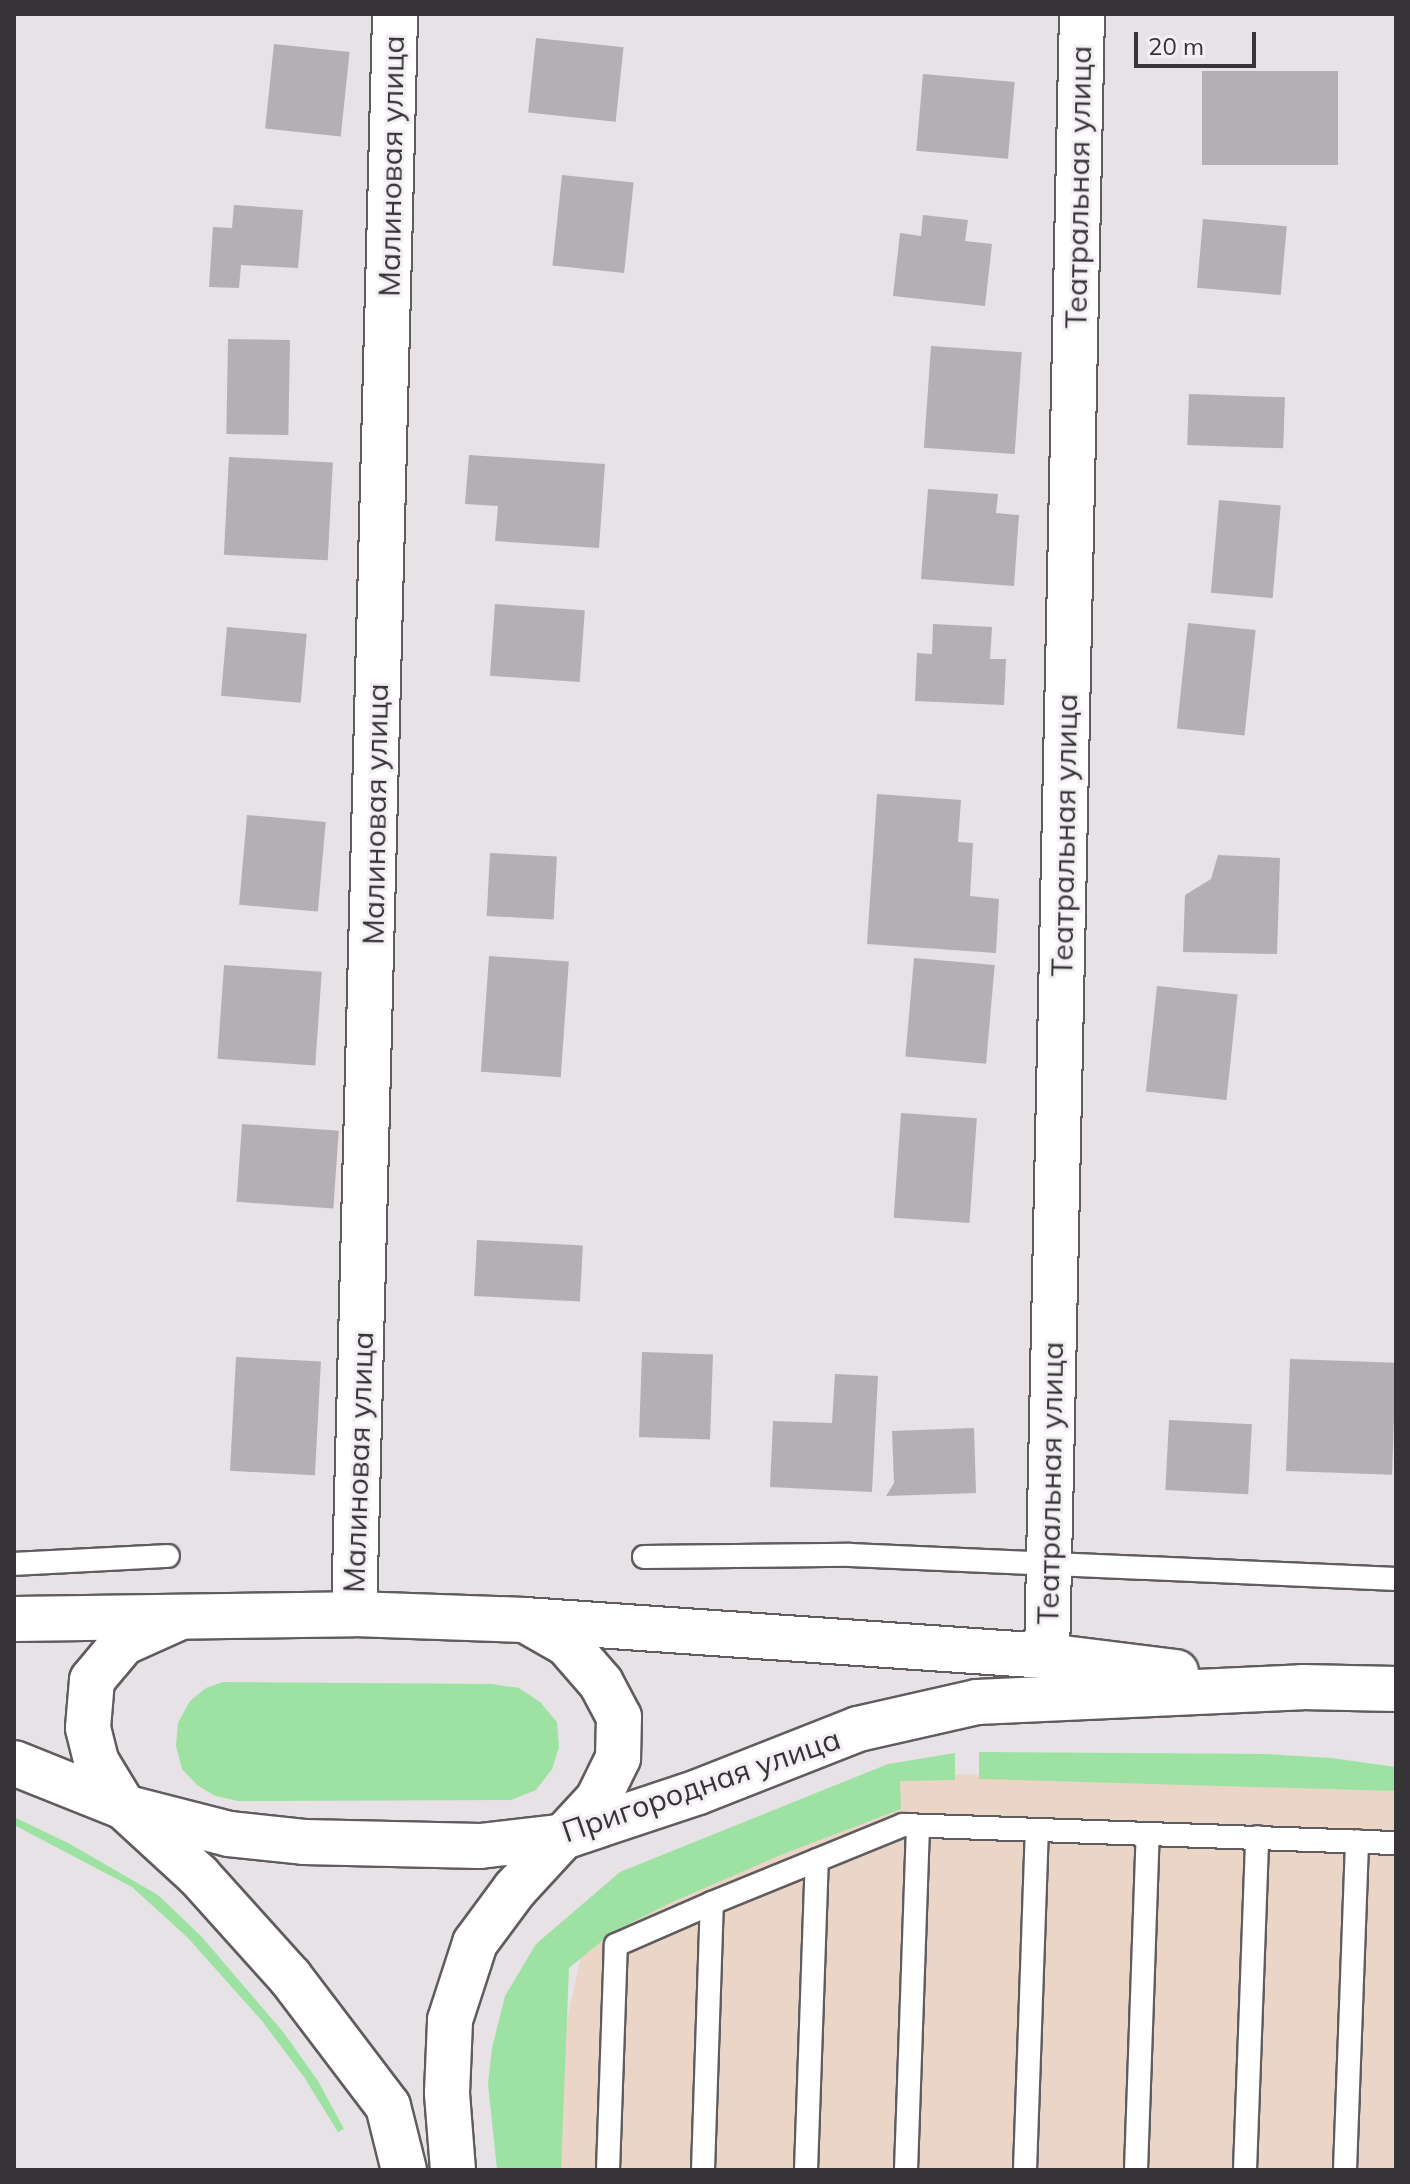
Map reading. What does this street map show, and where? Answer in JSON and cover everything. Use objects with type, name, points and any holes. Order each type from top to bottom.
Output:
[{"type":"street","name":"Малиновая улица","points":[[354,1614],[395,14]]},
{"type":"street","name":"Театральная улица","points":[[1047,1656],[1082,14]]},
{"type":"street","name":"Пригородная улица","points":[[14,1619],[354,1614],[525,1620],[1047,1656],[1302,1687]]},
{"type":"street","points":[[181,1617],[123,1643],[92,1680],[88,1728],[96,1761],[124,1807],[199,1876],[290,1977],[388,2106],[404,2170]]},
{"type":"street","points":[[453,2170],[447,2093],[450,2020],[475,1943],[515,1889],[598,1799],[618,1758],[619,1717],[601,1683],[567,1644],[525,1620]]},
{"type":"street","name":"Пригородная улица","points":[[14,1763],[124,1807],[229,1834],[304,1842],[480,1846],[566,1836],[698,1792],[858,1729],[977,1702],[1302,1687],[1396,1689]]},
{"type":"lane","points":[[644,1557],[850,1555],[1396,1579]]},
{"type":"lane","points":[[14,1564],[168,1556]]},
{"type":"lane","points":[[608,2170],[616,1945],[712,1903],[903,1825],[1396,1843]]},
{"type":"lane","points":[[906,2170],[918,1826]]},
{"type":"lane","points":[[1025,2170],[1037,1830]]},
{"type":"lane","points":[[1136,2170],[1148,1834]]},
{"type":"lane","points":[[1245,2170],[1257,1837]]},
{"type":"lane","points":[[1345,2170],[1357,1841]]},
{"type":"lane","points":[[806,2170],[817,1860]]},
{"type":"lane","points":[[703,2170],[712,1903]]},
{"type":"shaded area","points":[[897,1773],[1396,1784],[1396,2170],[547,2170],[543,2130],[588,1925]]},
{"type":"green space","points":[[223,1682],[492,1684],[519,1688],[540,1702],[557,1722],[559,1747],[552,1769],[536,1790],[511,1800],[238,1801],[215,1796],[197,1785],[182,1769],[176,1746],[178,1723],[190,1701],[206,1688]]},
{"type":"green space","points":[[979,1752],[1267,1754],[1331,1758],[1396,1767],[1396,1791],[979,1779]]},
{"type":"green space","points":[[955,1753],[955,1780],[900,1781],[901,1809],[783,1854],[670,1903],[613,1932],[569,1968],[561,2170],[497,2170],[488,2084],[492,2048],[505,1996],[536,1944],[620,1872],[888,1764]]},
{"type":"green space","points":[[14,1817],[70,1844],[158,1895],[201,1936],[284,2033],[318,2081],[344,2129],[338,2132],[304,2077],[262,2021],[188,1938],[132,1887],[14,1825]]},
{"type":"building","points":[[536,38],[624,47],[616,122],[528,113]]},
{"type":"building","points":[[274,44],[350,52],[341,136],[265,129]]},
{"type":"building","points":[[1202,71],[1338,71],[1338,165],[1202,165]]},
{"type":"building","points":[[923,74],[1015,82],[1008,159],[916,151]]},
{"type":"building","points":[[562,175],[634,183],[624,273],[552,266]]},
{"type":"building","points":[[234,205],[303,210],[298,268],[241,265],[239,288],[209,287],[213,227],[232,228]]},
{"type":"building","points":[[923,215],[968,220],[965,241],[992,244],[985,306],[893,296],[900,233],[921,236]]},
{"type":"building","points":[[1203,219],[1287,226],[1281,295],[1197,288]]},
{"type":"building","points":[[228,339],[290,340],[288,435],[226,434]]},
{"type":"building","points":[[931,346],[1022,352],[1015,454],[924,448]]},
{"type":"building","points":[[1189,394],[1285,397],[1283,448],[1187,445]]},
{"type":"building","points":[[469,455],[605,464],[599,548],[495,541],[498,506],[465,504]]},
{"type":"building","points":[[229,457],[333,462],[328,560],[224,555]]},
{"type":"building","points":[[928,489],[998,494],[996,513],[1019,515],[1014,586],[921,579]]},
{"type":"building","points":[[1219,500],[1281,505],[1273,598],[1211,593]]},
{"type":"building","points":[[495,604],[585,610],[580,682],[490,676]]},
{"type":"building","points":[[1188,623],[1256,630],[1245,736],[1177,728]]},
{"type":"building","points":[[933,624],[992,627],[990,659],[1006,659],[1004,705],[915,701],[917,653],[932,654]]},
{"type":"building","points":[[227,627],[307,634],[301,703],[221,696]]},
{"type":"building","points":[[877,794],[961,800],[958,842],[973,843],[970,896],[999,899],[996,953],[867,944]]},
{"type":"building","points":[[247,815],[326,822],[318,912],[239,905]]},
{"type":"building","points":[[490,853],[557,857],[554,919],[487,916]]},
{"type":"building","points":[[1218,855],[1280,858],[1277,954],[1183,952],[1185,895],[1211,879]]},
{"type":"building","points":[[489,956],[569,962],[561,1077],[481,1072]]},
{"type":"building","points":[[914,958],[995,965],[986,1064],[905,1057]]},
{"type":"building","points":[[224,965],[322,972],[315,1066],[217,1059]]},
{"type":"building","points":[[1157,986],[1238,994],[1226,1100],[1146,1091]]},
{"type":"building","points":[[901,1113],[977,1118],[969,1223],[894,1218]]},
{"type":"building","points":[[242,1124],[339,1131],[333,1209],[237,1202]]},
{"type":"building","points":[[477,1240],[583,1246],[580,1301],[474,1296]]},
{"type":"building","points":[[642,1352],[713,1354],[710,1439],[639,1437]]},
{"type":"building","points":[[236,1357],[321,1361],[315,1475],[230,1471]]},
{"type":"building","points":[[1290,1359],[1396,1363],[1392,1475],[1286,1471]]},
{"type":"building","points":[[835,1374],[878,1376],[872,1492],[770,1487],[773,1421],[832,1423]]},
{"type":"building","points":[[1169,1420],[1252,1424],[1248,1494],[1165,1490]]},
{"type":"building","points":[[974,1428],[976,1493],[886,1496],[894,1483],[892,1431]]}]
